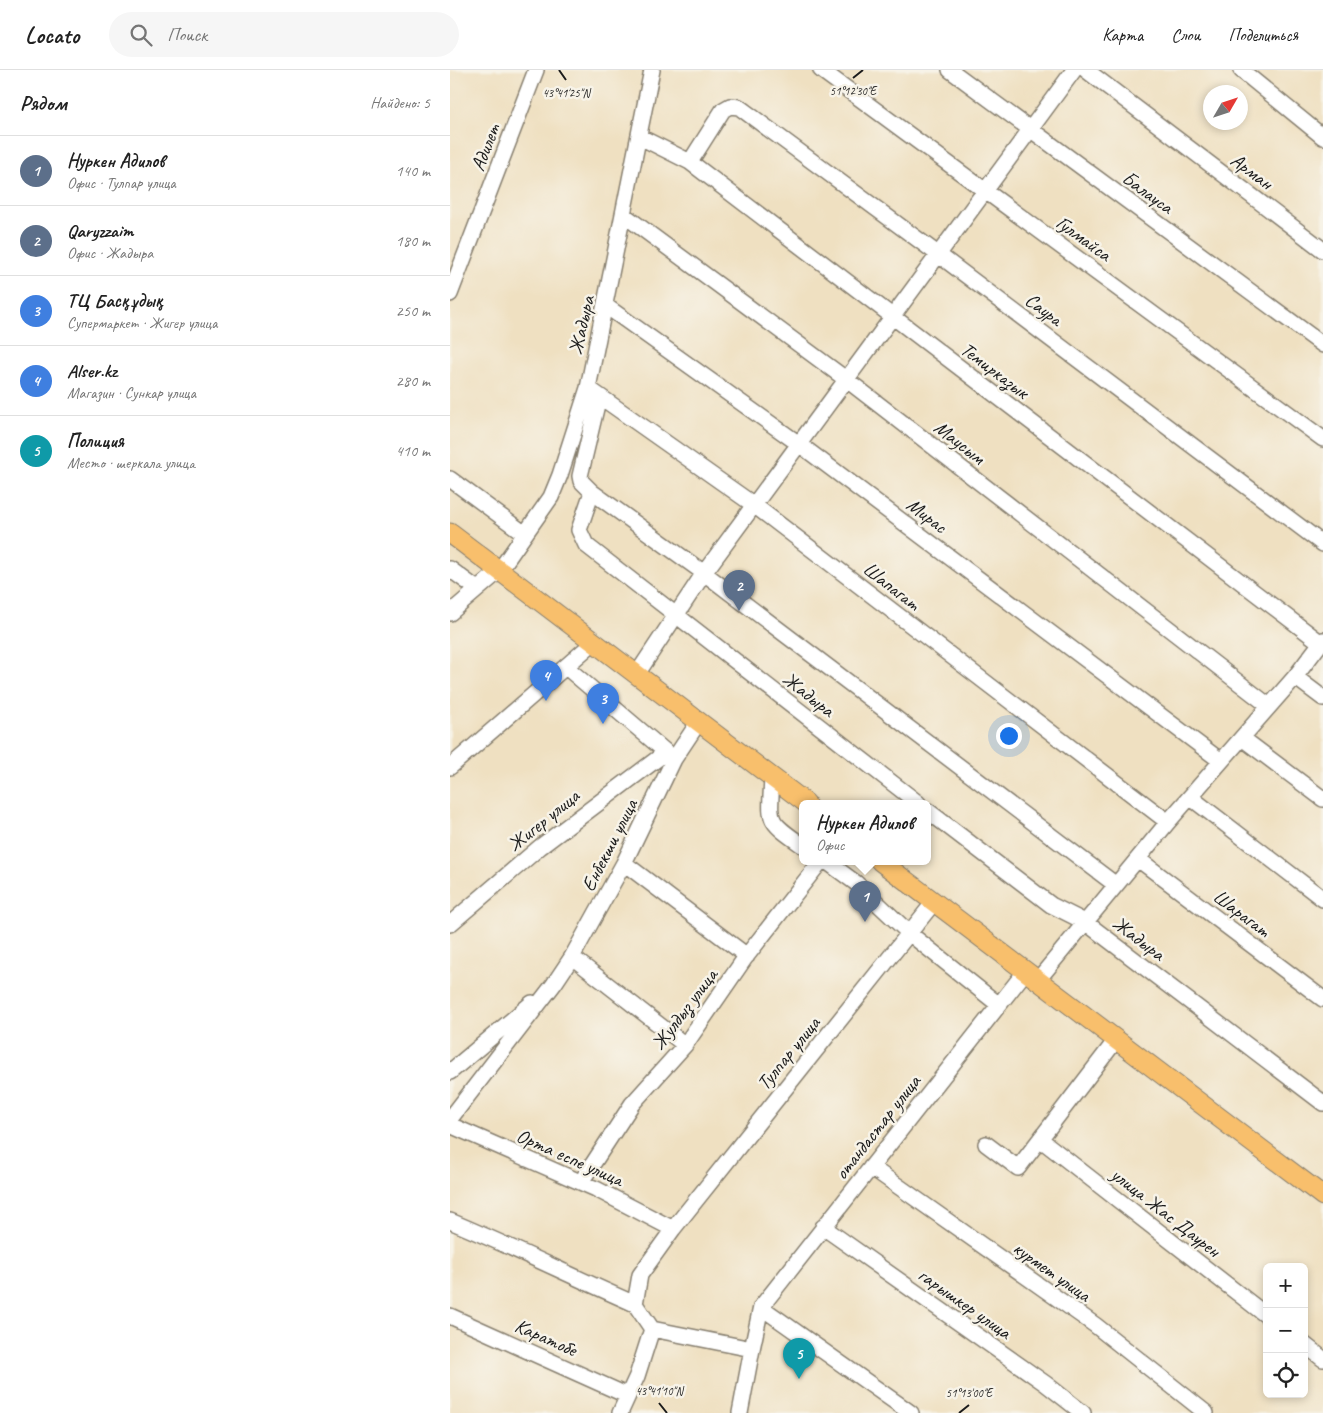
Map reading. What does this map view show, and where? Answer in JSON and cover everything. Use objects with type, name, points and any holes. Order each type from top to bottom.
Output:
[{"type":"main road","points":[[450,534],[802,800]]},
{"type":"main road","points":[[885,865],[1323,1196]]},
{"type":"street","name":"Адилет","points":[[450,294],[536,70]]},
{"type":"street","name":"Жадыра","points":[[450,613],[499,571],[552,496],[593,392],[606,306],[652,70]]},
{"type":"street","name":"Гулмайса","points":[[822,70],[1323,439]]},
{"type":"street","name":"Балауса","points":[[950,70],[1323,345]]},
{"type":"street","points":[[637,674],[704,573],[1074,70]]},
{"type":"street","name":"Арман","points":[[1086,70],[1323,250]]},
{"type":"street","points":[[1241,70],[1323,137]]},
{"type":"street","name":"Саура","points":[[690,162],[723,110],[730,106],[739,107],[1323,544]]},
{"type":"street","name":"Темирказык","points":[[640,137],[690,162],[892,317],[1322,641]]},
{"type":"street","name":"Маусым","points":[[624,215],[847,380],[1268,706]]},
{"type":"street","name":"Мирас","points":[[606,306],[799,444],[1221,761]]},
{"type":"street","points":[[593,392],[580,476],[581,481],[592,492],[704,573],[1116,885]]},
{"type":"street","name":"Шапагат","points":[[593,392],[754,505],[1168,822]]},
{"type":"street","points":[[450,479],[525,534]]},
{"type":"street","name":"Жадыра","points":[[592,492],[579,530],[586,544],[914,800]]},
{"type":"street","points":[[450,568],[477,589]]},
{"type":"street","name":"отандастар улица","points":[[761,1307],[999,1005],[1085,922],[1168,822],[1295,677],[1322,641]]},
{"type":"street","points":[[450,767],[594,642]]},
{"type":"street","points":[[566,667],[670,756]]},
{"type":"street","points":[[1295,677],[1323,698]]},
{"type":"street","name":"Енбекши улица","points":[[450,1118],[554,984],[572,957],[624,864],[670,756],[698,723]]},
{"type":"street","points":[[1242,738],[1323,799]]},
{"type":"street","name":"Жигер улица","points":[[450,924],[540,847],[670,756]]},
{"type":"street","points":[[772,778],[772,821],[777,827],[799,843]]},
{"type":"street","points":[[1190,798],[1323,899]]},
{"type":"street","name":"Жадыра","points":[[931,813],[1051,905],[1085,922],[1323,1103]]},
{"type":"street","name":"Шарагат","points":[[1138,859],[1323,999]]},
{"type":"street","points":[[624,864],[747,956]]},
{"type":"street","name":"Жулдыз улица","points":[[581,1182],[632,1104],[685,1045],[747,956],[818,865]]},
{"type":"street","points":[[831,865],[856,883],[909,933],[999,1005]]},
{"type":"street","name":"Тулпар улица","points":[[635,1304],[640,1275],[673,1229],[934,902]]},
{"type":"street","points":[[572,957],[685,1045]]},
{"type":"street","name":"Енбекши улица","points":[[450,1072],[554,984]]},
{"type":"street","points":[[986,1144],[1018,1168],[1116,1040]]},
{"type":"street","name":"Орта еспе улица","points":[[450,1125],[581,1182],[673,1229]]},
{"type":"street","name":"улица Жас Даурен","points":[[1040,1139],[1263,1313]]},
{"type":"street","name":"курмет улица","points":[[871,1167],[1095,1326],[1206,1413]]},
{"type":"street","points":[[450,1220],[635,1304],[652,1329],[752,1349]]},
{"type":"street","name":"гарышкер улица","points":[[823,1227],[1046,1384],[1083,1413]]},
{"type":"street","points":[[740,1413],[761,1307],[911,1413]]},
{"type":"street","name":"Каратобе","points":[[450,1316],[626,1395]]},
{"type":"street","points":[[620,1413],[626,1395],[637,1376],[652,1329]]},
{"type":"street","points":[[1308,1347],[1323,1358]]},
{"type":"place","name":"Qaryzzaim","points":[[739,611]]},
{"type":"place","name":"Alser.kz","points":[[546,701]]},
{"type":"place","name":"ТЦ Басқұдық","points":[[603,724]]},
{"type":"place","name":"Нуркен Адилов","points":[[865,922]]},
{"type":"place","name":"Полиция","points":[[799,1379]]}]
